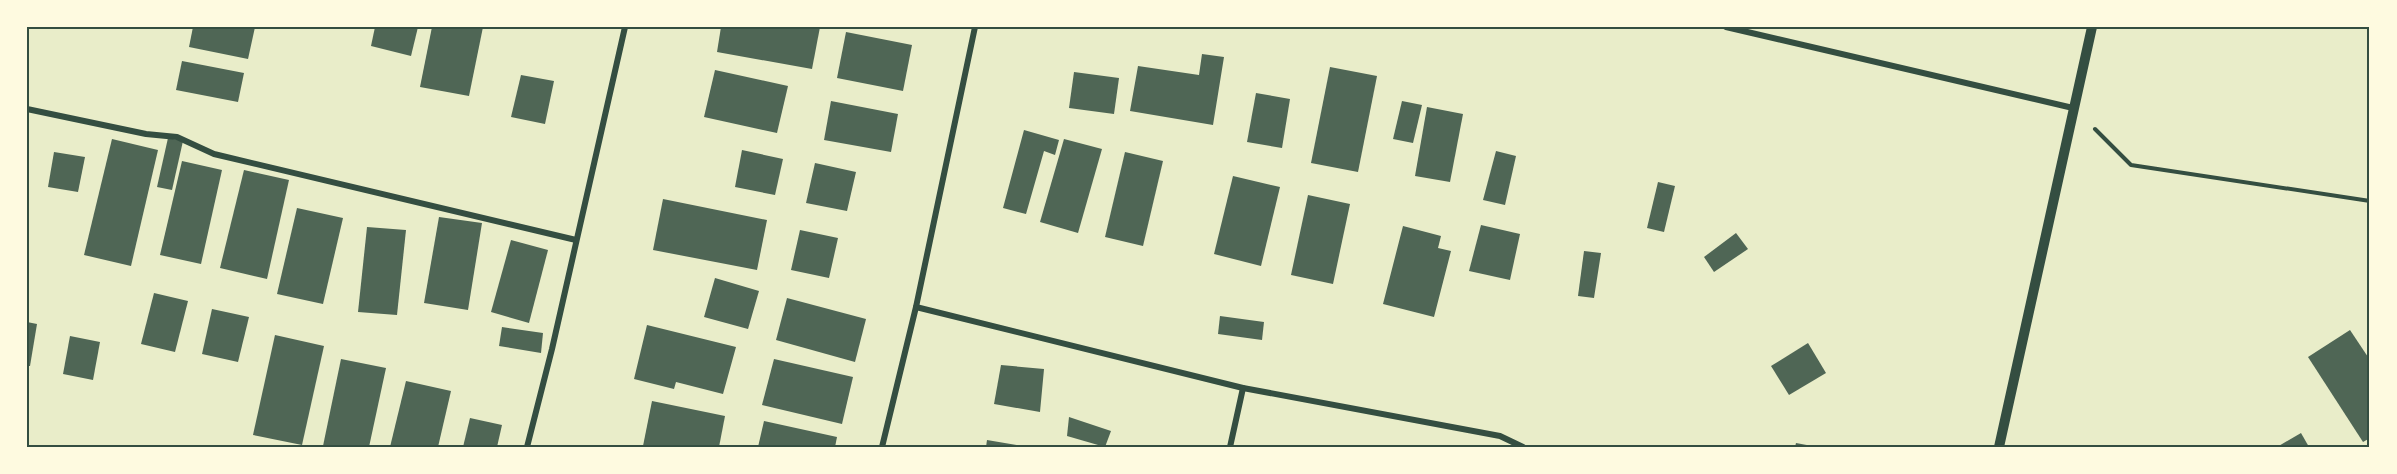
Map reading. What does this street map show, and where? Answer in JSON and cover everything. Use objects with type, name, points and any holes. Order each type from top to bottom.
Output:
[{"type":"street","points":[[527,447],[552,349],[625,27]]},
{"type":"street","points":[[882,447],[916,307],[975,27]]},
{"type":"street","points":[[1726,27],[2073,108]]},
{"type":"street","points":[[1999,447],[2092,27]]},
{"type":"street","points":[[27,109],[146,134],[177,137],[214,154],[576,240]]},
{"type":"street","points":[[916,307],[1243,388],[1500,436],[1523,447]]},
{"type":"street","points":[[1230,447],[1243,388]]},
{"type":"path","points":[[2073,108],[2131,165],[2370,201]]},
{"type":"building","points":[[193,27],[255,27],[248,59],[189,47]]},
{"type":"building","points":[[375,27],[418,27],[411,56],[371,46]]},
{"type":"building","points":[[432,27],[483,27],[469,96],[420,87]]},
{"type":"building","points":[[721,27],[820,27],[812,69],[717,52]]},
{"type":"building","points":[[846,32],[912,45],[903,91],[837,78]]},
{"type":"building","points":[[1202,54],[1224,57],[1213,125],[1130,111],[1138,66],[1199,75]]},
{"type":"building","points":[[182,61],[244,73],[238,102],[176,90]]},
{"type":"building","points":[[1330,67],[1377,76],[1358,172],[1311,163]]},
{"type":"building","points":[[715,70],[788,86],[777,133],[704,117]]},
{"type":"building","points":[[1074,72],[1119,78],[1114,114],[1069,108]]},
{"type":"building","points":[[521,75],[554,81],[545,124],[511,117]]},
{"type":"building","points":[[1256,93],[1290,99],[1282,148],[1247,142]]},
{"type":"building","points":[[831,101],[898,114],[891,152],[824,140]]},
{"type":"building","points":[[1402,101],[1422,105],[1413,143],[1393,139]]},
{"type":"building","points":[[1427,107],[1463,114],[1450,182],[1415,176]]},
{"type":"building","points":[[1024,130],[1059,140],[1055,155],[1044,151],[1026,214],[1003,208]]},
{"type":"building","points":[[168,138],[183,141],[172,190],[157,187]]},
{"type":"building","points":[[112,139],[158,150],[131,266],[84,255]]},
{"type":"building","points":[[1064,139],[1102,149],[1078,233],[1040,222]]},
{"type":"building","points":[[742,150],[783,159],[775,195],[735,187]]},
{"type":"building","points":[[1496,151],[1516,156],[1505,205],[1483,200]]},
{"type":"building","points":[[54,152],[85,157],[78,192],[48,187]]},
{"type":"building","points":[[1125,152],[1163,161],[1143,246],[1105,237]]},
{"type":"building","points":[[182,161],[222,170],[201,264],[160,255]]},
{"type":"building","points":[[815,163],[856,172],[847,211],[806,203]]},
{"type":"building","points":[[244,170],[289,180],[267,279],[220,268]]},
{"type":"building","points":[[1233,176],[1280,187],[1261,266],[1214,254]]},
{"type":"building","points":[[1658,182],[1675,186],[1664,232],[1647,228]]},
{"type":"building","points":[[1308,195],[1350,204],[1333,284],[1291,275]]},
{"type":"building","points":[[663,199],[767,220],[757,270],[653,250]]},
{"type":"building","points":[[297,208],[343,218],[323,304],[277,294]]},
{"type":"building","points":[[439,217],[482,223],[468,310],[424,303]]},
{"type":"building","points":[[1481,225],[1520,234],[1510,280],[1469,271]]},
{"type":"building","points":[[1403,226],[1441,236],[1438,248],[1451,251],[1434,317],[1383,304]]},
{"type":"building","points":[[367,227],[406,230],[397,315],[358,312]]},
{"type":"building","points":[[800,230],[838,238],[829,278],[791,270]]},
{"type":"building","points":[[1736,233],[1748,249],[1714,272],[1704,257]]},
{"type":"building","points":[[511,240],[548,250],[529,323],[491,312]]},
{"type":"building","points":[[1584,251],[1601,253],[1594,298],[1578,296]]},
{"type":"building","points":[[715,278],[759,291],[748,329],[704,317]]},
{"type":"building","points":[[154,293],[188,301],[175,352],[141,344]]},
{"type":"building","points":[[787,298],[866,319],[855,362],[776,340]]},
{"type":"building","points":[[212,309],[249,317],[238,362],[202,354]]},
{"type":"building","points":[[1220,316],[1264,322],[1262,340],[1218,334]]},
{"type":"building","points":[[27,322],[37,324],[30,366],[27,366]]},
{"type":"building","points":[[647,325],[736,347],[723,394],[676,382],[674,389],[634,379]]},
{"type":"building","points":[[502,327],[543,333],[541,353],[499,346]]},
{"type":"building","points":[[2350,330],[2370,360],[2370,438],[2363,442],[2308,357]]},
{"type":"building","points":[[275,335],[324,346],[302,445],[253,435]]},
{"type":"building","points":[[70,336],[100,342],[93,380],[63,374]]},
{"type":"building","points":[[1808,343],[1826,373],[1789,395],[1771,366]]},
{"type":"building","points":[[341,359],[386,368],[369,447],[323,446]]},
{"type":"building","points":[[774,359],[853,377],[842,424],[762,405]]},
{"type":"building","points":[[1001,365],[1044,369],[1040,412],[994,404]]},
{"type":"building","points":[[406,381],[451,391],[438,447],[390,447]]},
{"type":"building","points":[[652,401],[725,416],[719,447],[643,446]]},
{"type":"building","points":[[1069,417],[1111,431],[1105,447],[1067,436]]},
{"type":"building","points":[[470,418],[502,425],[497,447],[463,447]]},
{"type":"building","points":[[764,421],[837,437],[835,447],[758,447]]},
{"type":"building","points":[[2301,433],[2309,447],[2277,447]]},
{"type":"building","points":[[987,440],[1022,446],[1022,447],[986,447]]},
{"type":"building","points":[[1796,443],[1812,446],[1812,447],[1795,447]]}]
